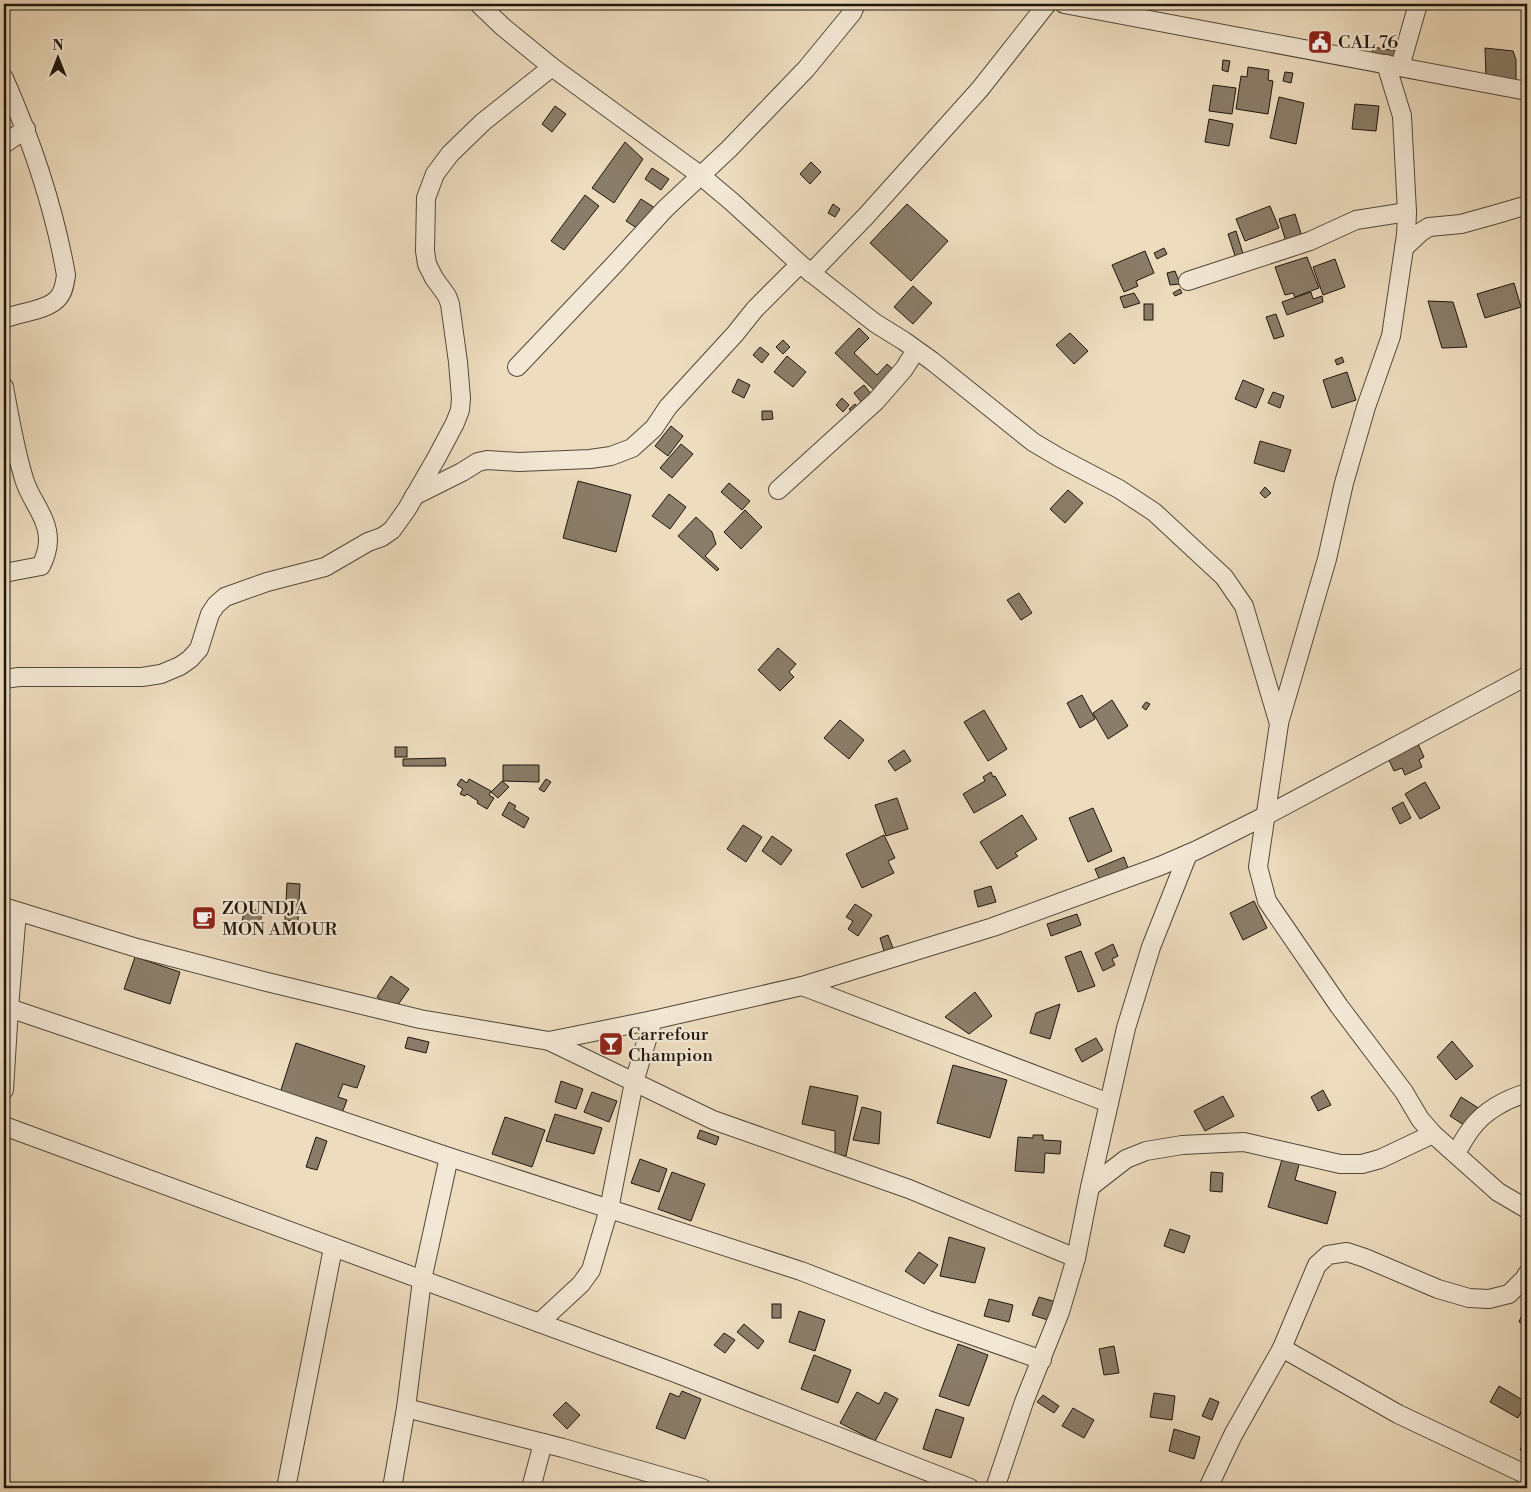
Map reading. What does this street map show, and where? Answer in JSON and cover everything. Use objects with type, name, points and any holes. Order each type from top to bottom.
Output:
[{"type":"street","points":[[479,4],[503,27],[552,67],[700,175],[805,268],[875,323],[916,350],[1033,442],[1119,489],[1154,512],[1224,577],[1244,606],[1279,724]]},
{"type":"street","points":[[517,367],[665,210],[729,149],[806,69],[852,13],[856,4]]},
{"type":"street","points":[[414,496],[478,462],[487,460],[519,462],[590,459],[611,456],[632,448],[654,428],[668,407],[735,334],[755,309],[866,216],[980,89],[1047,4]]},
{"type":"street","points":[[1064,4],[1527,91]]},
{"type":"street","points":[[1418,4],[1393,66],[1402,116],[1407,212],[1404,248],[1391,336],[1366,407],[1344,484],[1327,560],[1279,724],[1258,867],[1267,901],[1334,999],[1404,1092],[1420,1120],[1498,1192],[1527,1209]]},
{"type":"street","points":[[4,679],[18,677],[142,677],[161,674],[180,666],[199,649],[210,614],[225,597],[268,582],[325,566],[392,530],[407,509],[455,423],[460,410],[461,398],[450,304],[427,264],[425,251],[426,198],[435,174],[450,154],[483,122],[552,67]]},
{"type":"street","points":[[4,78],[26,129],[47,189],[66,275],[64,286],[58,298],[45,306],[4,320]]},
{"type":"street","points":[[4,144],[26,129]]},
{"type":"street","points":[[1404,248],[1429,227],[1461,224],[1527,205]]},
{"type":"street","points":[[1188,281],[1310,240],[1356,220],[1407,212]]},
{"type":"street","points":[[778,490],[876,402],[904,369],[916,350]]},
{"type":"street","points":[[4,387],[14,444],[26,484],[45,522],[48,539],[46,556],[41,566],[4,573]]},
{"type":"street","points":[[549,1041],[653,1020],[802,986],[993,927],[1173,861],[1266,815],[1527,676]]},
{"type":"street","points":[[995,1488],[1024,1402],[1060,1312],[1076,1258],[1126,1028],[1151,947],[1188,854]]},
{"type":"street","points":[[4,1090],[11,909],[137,948],[420,1020],[549,1041],[713,1120],[909,1189],[1076,1258]]},
{"type":"street","points":[[802,986],[1109,1103]]},
{"type":"street","points":[[6,1008],[449,1157],[801,1271],[928,1320],[1042,1360]]},
{"type":"street","points":[[539,1323],[581,1284],[591,1270],[609,1209],[634,1082],[653,1020]]},
{"type":"street","points":[[1456,1153],[1469,1131],[1478,1121],[1500,1104],[1527,1093]]},
{"type":"street","points":[[4,1126],[673,1372],[970,1488]]},
{"type":"street","points":[[1090,1187],[1126,1160],[1146,1151],[1182,1144],[1244,1142],[1340,1164],[1362,1164],[1380,1159],[1433,1134]]},
{"type":"street","points":[[392,1488],[406,1408],[422,1280],[449,1157]]},
{"type":"street","points":[[286,1488],[333,1248]]},
{"type":"street","points":[[1208,1488],[1233,1435],[1282,1348],[1318,1265],[1328,1254],[1348,1252],[1438,1289],[1469,1298],[1489,1300],[1510,1294],[1527,1274]]},
{"type":"street","points":[[1282,1348],[1398,1414],[1527,1475]]},
{"type":"street","points":[[406,1408],[543,1443],[691,1487]]},
{"type":"street","points":[[531,1488],[543,1443]]},
{"type":"building","points":[[1373,47],[1397,51],[1396,61],[1371,57]]},
{"type":"building","points":[[1485,48],[1513,51],[1516,60],[1516,81],[1486,77]]},
{"type":"building","points":[[1223,60],[1230,61],[1228,72],[1222,70]]},
{"type":"building","points":[[1248,67],[1269,70],[1268,80],[1273,81],[1268,114],[1236,109],[1241,76],[1247,77]]},
{"type":"building","points":[[1285,72],[1293,73],[1291,83],[1283,81]]},
{"type":"building","points":[[1213,85],[1236,88],[1232,114],[1209,111]]},
{"type":"building","points":[[4,97],[14,117],[4,119]]},
{"type":"building","points":[[1279,97],[1304,103],[1296,144],[1270,138]]},
{"type":"building","points":[[1355,104],[1379,106],[1376,131],[1352,129]]},
{"type":"building","points":[[555,106],[566,114],[552,132],[542,124]]},
{"type":"building","points":[[1209,119],[1233,124],[1229,146],[1205,142]]},
{"type":"building","points":[[625,142],[643,159],[614,203],[592,188]]},
{"type":"building","points":[[811,162],[821,172],[810,184],[800,174]]},
{"type":"building","points":[[652,168],[669,179],[661,190],[645,179]]},
{"type":"building","points":[[585,195],[599,206],[564,250],[551,241]]},
{"type":"building","points":[[641,199],[655,208],[640,230],[626,221]]},
{"type":"building","points":[[833,204],[840,209],[835,217],[828,213]]},
{"type":"building","points":[[907,204],[948,241],[911,281],[870,243]]},
{"type":"building","points":[[1270,206],[1279,228],[1245,241],[1236,219]]},
{"type":"building","points":[[1295,214],[1303,240],[1287,245],[1279,219]]},
{"type":"building","points":[[1236,231],[1245,260],[1237,262],[1228,234]]},
{"type":"building","points":[[1164,248],[1167,254],[1157,259],[1154,253]]},
{"type":"building","points":[[1145,251],[1154,273],[1136,281],[1138,286],[1124,292],[1112,265]]},
{"type":"building","points":[[1307,257],[1319,288],[1295,297],[1293,293],[1285,295],[1275,267]]},
{"type":"building","points":[[1335,259],[1345,287],[1323,295],[1313,267]]},
{"type":"building","points":[[1175,271],[1180,284],[1170,285],[1167,273]]},
{"type":"building","points":[[1514,283],[1521,307],[1485,318],[1477,294]]},
{"type":"building","points":[[913,286],[932,303],[913,324],[894,307]]},
{"type":"building","points":[[1180,289],[1182,293],[1175,296],[1173,293]]},
{"type":"building","points":[[1311,292],[1313,299],[1322,296],[1323,302],[1287,315],[1282,302]]},
{"type":"building","points":[[1134,293],[1140,303],[1124,308],[1120,297]]},
{"type":"building","points":[[1428,301],[1453,302],[1467,347],[1442,348]]},
{"type":"building","points":[[1144,304],[1153,304],[1153,320],[1144,320]]},
{"type":"building","points":[[1276,314],[1284,336],[1274,339],[1266,317]]},
{"type":"building","points":[[859,328],[869,338],[854,353],[877,375],[887,364],[896,372],[876,392],[835,353]]},
{"type":"building","points":[[1070,333],[1088,351],[1074,364],[1056,345]]},
{"type":"building","points":[[783,340],[790,347],[783,354],[776,347]]},
{"type":"building","points":[[760,347],[769,354],[762,363],[753,355]]},
{"type":"building","points":[[787,356],[806,372],[793,387],[774,372]]},
{"type":"building","points":[[1342,357],[1344,362],[1337,365],[1335,360]]},
{"type":"building","points":[[1347,372],[1356,400],[1332,408],[1323,380]]},
{"type":"building","points":[[738,379],[750,385],[744,398],[732,392]]},
{"type":"building","points":[[1243,380],[1264,389],[1256,408],[1235,399]]},
{"type":"building","points":[[864,385],[872,395],[862,403],[854,393]]},
{"type":"building","points":[[1273,392],[1284,396],[1280,408],[1268,403]]},
{"type":"building","points":[[842,398],[849,405],[843,412],[836,405]]},
{"type":"building","points":[[855,404],[860,409],[854,415],[849,409]]},
{"type":"building","points":[[762,411],[772,411],[773,419],[762,420]]},
{"type":"building","points":[[671,426],[683,436],[668,456],[655,446]]},
{"type":"building","points":[[1260,441],[1291,450],[1284,472],[1254,463]]},
{"type":"building","points":[[681,444],[693,454],[672,478],[660,468]]},
{"type":"building","points":[[578,481],[631,495],[616,552],[563,538]]},
{"type":"building","points":[[729,483],[750,501],[742,510],[721,492]]},
{"type":"building","points":[[1265,487],[1271,493],[1265,498],[1260,493]]},
{"type":"building","points":[[1068,490],[1083,503],[1065,523],[1050,509]]},
{"type":"building","points":[[669,494],[686,507],[670,529],[652,516]]},
{"type":"building","points":[[745,510],[762,527],[741,549],[724,532]]},
{"type":"building","points":[[696,517],[712,532],[716,544],[705,556],[719,569],[717,571],[678,536]]},
{"type":"building","points":[[1019,593],[1032,613],[1021,620],[1007,600]]},
{"type":"building","points":[[778,648],[796,664],[789,672],[794,677],[780,691],[758,670]]},
{"type":"building","points":[[1082,695],[1095,719],[1080,728],[1067,703]]},
{"type":"building","points":[[1112,700],[1128,726],[1108,739],[1093,713]]},
{"type":"building","points":[[1146,702],[1150,704],[1146,710],[1142,707]]},
{"type":"building","points":[[984,710],[1007,749],[988,761],[964,722]]},
{"type":"building","points":[[840,720],[864,740],[849,759],[824,738]]},
{"type":"building","points":[[1418,744],[1424,757],[1419,760],[1422,767],[1405,775],[1402,768],[1394,771],[1388,758]]},
{"type":"building","points":[[395,747],[407,747],[407,757],[395,757]]},
{"type":"building","points":[[904,750],[911,761],[895,771],[888,761]]},
{"type":"building","points":[[445,758],[446,766],[403,766],[403,759]]},
{"type":"building","points":[[503,765],[539,765],[539,782],[503,781]]},
{"type":"building","points":[[991,772],[1006,795],[974,813],[963,794],[985,781],[983,777]]},
{"type":"building","points":[[461,779],[467,783],[469,779],[491,791],[489,795],[494,798],[487,809],[467,794],[465,796],[460,794],[463,789],[457,785]]},
{"type":"building","points":[[546,779],[551,782],[544,792],[539,789]]},
{"type":"building","points":[[502,781],[509,787],[498,798],[491,792]]},
{"type":"building","points":[[1425,782],[1440,808],[1420,819],[1405,794]]},
{"type":"building","points":[[897,798],[908,829],[886,836],[875,805]]},
{"type":"building","points":[[509,802],[516,806],[514,809],[529,818],[524,828],[502,815]]},
{"type":"building","points":[[1403,802],[1411,818],[1400,824],[1392,808]]},
{"type":"building","points":[[1093,808],[1112,851],[1088,862],[1069,818]]},
{"type":"building","points":[[1022,815],[1037,839],[1015,853],[1018,856],[997,869],[980,842]]},
{"type":"building","points":[[743,825],[762,837],[746,862],[727,849]]},
{"type":"building","points":[[884,835],[895,858],[888,861],[894,873],[862,888],[846,854]]},
{"type":"building","points":[[772,836],[792,850],[781,865],[762,851]]},
{"type":"building","points":[[1124,857],[1129,871],[1101,883],[1095,869]]},
{"type":"building","points":[[287,883],[300,884],[298,921],[285,920]]},
{"type":"building","points":[[991,886],[996,902],[978,907],[974,891]]},
{"type":"building","points":[[1254,901],[1267,928],[1243,940],[1230,913]]},
{"type":"building","points":[[855,904],[872,915],[858,936],[848,929],[853,921],[846,917]]},
{"type":"building","points":[[244,908],[262,911],[260,927],[242,924]]},
{"type":"building","points":[[1077,914],[1081,925],[1051,936],[1047,924]]},
{"type":"building","points":[[888,935],[893,948],[884,951],[880,938]]},
{"type":"building","points":[[1113,944],[1118,956],[1112,959],[1115,965],[1103,971],[1095,953]]},
{"type":"building","points":[[1081,951],[1095,986],[1078,992],[1065,957]]},
{"type":"building","points":[[135,957],[180,972],[170,1004],[124,989]]},
{"type":"building","points":[[391,976],[409,989],[395,1009],[377,997]]},
{"type":"building","points":[[975,992],[992,1016],[969,1034],[945,1017]]},
{"type":"building","points":[[1060,1004],[1050,1039],[1030,1033],[1036,1013]]},
{"type":"building","points":[[408,1037],[429,1042],[426,1053],[405,1048]]},
{"type":"building","points":[[1096,1038],[1103,1050],[1082,1062],[1075,1049]]},
{"type":"building","points":[[1452,1041],[1473,1066],[1456,1080],[1437,1057]]},
{"type":"building","points":[[296,1043],[365,1066],[357,1088],[343,1084],[338,1097],[347,1100],[342,1113],[280,1093]]},
{"type":"building","points":[[953,1065],[1007,1080],[990,1138],[937,1123]]},
{"type":"building","points":[[561,1081],[583,1089],[576,1109],[555,1102]]},
{"type":"building","points":[[810,1086],[858,1096],[846,1156],[835,1154],[835,1131],[802,1124]]},
{"type":"building","points":[[1323,1090],[1331,1105],[1318,1111],[1311,1097]]},
{"type":"building","points":[[592,1092],[617,1101],[609,1122],[584,1112]]},
{"type":"building","points":[[1223,1096],[1234,1116],[1205,1131],[1194,1111]]},
{"type":"building","points":[[1461,1097],[1480,1109],[1467,1127],[1450,1116]]},
{"type":"building","points":[[862,1107],[881,1112],[879,1144],[853,1140]]},
{"type":"building","points":[[555,1114],[602,1128],[594,1154],[546,1141]]},
{"type":"building","points":[[505,1117],[545,1130],[532,1167],[492,1154]]},
{"type":"building","points":[[700,1130],[719,1137],[716,1145],[697,1138]]},
{"type":"building","points":[[1033,1135],[1043,1135],[1043,1140],[1061,1141],[1060,1154],[1045,1153],[1044,1173],[1015,1171],[1018,1137],[1033,1138]]},
{"type":"building","points":[[316,1137],[327,1141],[317,1170],[306,1167]]},
{"type":"building","points":[[1283,1156],[1300,1161],[1295,1180],[1336,1192],[1327,1224],[1268,1207]]},
{"type":"building","points":[[640,1159],[667,1169],[659,1192],[631,1183]]},
{"type":"building","points":[[672,1172],[705,1184],[691,1221],[658,1209]]},
{"type":"building","points":[[1211,1172],[1223,1173],[1222,1192],[1210,1191]]},
{"type":"building","points":[[1170,1229],[1190,1236],[1184,1253],[1164,1246]]},
{"type":"building","points":[[949,1237],[985,1248],[975,1283],[940,1276]]},
{"type":"building","points":[[919,1252],[938,1265],[924,1284],[905,1271]]},
{"type":"building","points":[[1039,1297],[1056,1302],[1051,1321],[1032,1315]]},
{"type":"building","points":[[989,1299],[1013,1305],[1009,1322],[984,1316]]},
{"type":"building","points":[[772,1304],[781,1304],[781,1318],[772,1318]]},
{"type":"building","points":[[1524,1310],[1527,1311],[1527,1325],[1519,1322]]},
{"type":"building","points":[[799,1311],[825,1320],[815,1351],[789,1342]]},
{"type":"building","points":[[744,1324],[764,1341],[758,1349],[737,1332]]},
{"type":"building","points":[[724,1333],[735,1340],[725,1353],[714,1345]]},
{"type":"building","points":[[958,1344],[988,1355],[969,1406],[939,1396]]},
{"type":"building","points":[[1114,1346],[1119,1373],[1104,1375],[1099,1349]]},
{"type":"building","points":[[814,1355],[851,1370],[838,1403],[801,1389]]},
{"type":"building","points":[[1499,1386],[1526,1402],[1518,1418],[1490,1402]]},
{"type":"building","points":[[682,1391],[701,1399],[685,1439],[656,1428],[670,1393],[679,1397]]},
{"type":"building","points":[[857,1392],[879,1404],[885,1392],[898,1399],[875,1441],[840,1423]]},
{"type":"building","points":[[1154,1393],[1175,1396],[1172,1420],[1150,1417]]},
{"type":"building","points":[[1043,1395],[1059,1406],[1054,1413],[1037,1402]]},
{"type":"building","points":[[1210,1398],[1219,1402],[1212,1420],[1202,1416]]},
{"type":"building","points":[[566,1402],[580,1415],[567,1429],[553,1415]]},
{"type":"building","points":[[1073,1408],[1094,1420],[1084,1438],[1062,1426]]},
{"type":"building","points":[[936,1409],[964,1418],[951,1458],[923,1449]]},
{"type":"building","points":[[1174,1429],[1200,1437],[1194,1459],[1169,1451]]},
{"type":"building","points":[[1527,1435],[1527,1454],[1520,1450]]},
{"type":"place","name":"CAL 76","points":[[1320,42]]},
{"type":"place","name":"ZOUNDJA MON AMOUR","points":[[204,918]]},
{"type":"place","name":"Carrefour Champion","points":[[611,1044]]}]
